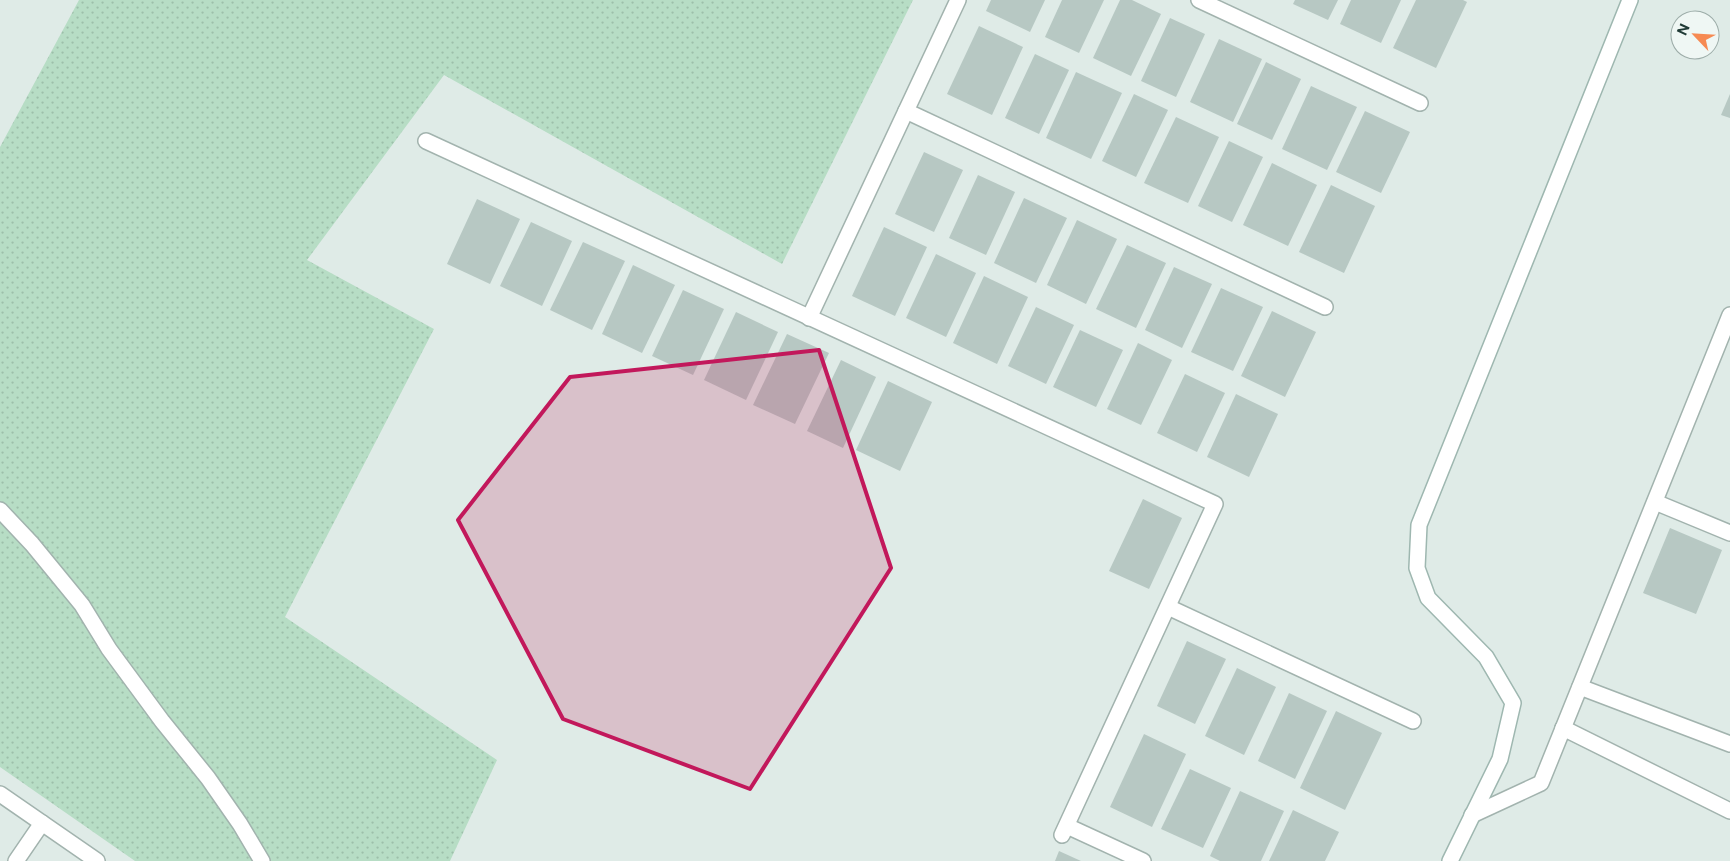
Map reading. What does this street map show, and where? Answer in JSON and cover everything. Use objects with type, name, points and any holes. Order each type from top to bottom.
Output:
[{"type":"street","points":[[810,318],[958,0]]},
{"type":"street","points":[[1199,0],[1420,103]]},
{"type":"street","points":[[1450,861],[1500,759],[1513,703],[1486,657],[1428,598],[1417,568],[1418,525],[1630,0]]},
{"type":"street","points":[[906,111],[1325,307]]},
{"type":"street","points":[[426,141],[1215,504],[1064,830],[1142,861]]},
{"type":"street","points":[[1472,816],[1541,783],[1730,317]]},
{"type":"street","points":[[1654,502],[1730,533]]},
{"type":"street","points":[[0,510],[32,544],[82,605],[109,649],[162,721],[208,778],[240,824],[262,861]]},
{"type":"street","points":[[1168,606],[1413,721]]},
{"type":"street","points":[[1580,687],[1730,744]]},
{"type":"street","points":[[1563,728],[1730,811]]},
{"type":"street","points":[[0,794],[97,861]]},
{"type":"street","points":[[16,861],[42,823]]},
{"type":"highlighted area","points":[[819,350],[891,568],[750,789],[563,719],[458,520],[570,377]]},
{"type":"green space","points":[[79,0],[913,0],[782,264],[444,75],[307,260],[434,329],[285,617],[497,760],[450,861],[135,861],[0,767],[0,147]]},
{"type":"building","points":[[991,0],[1045,0],[1030,32],[986,11]]},
{"type":"building","points":[[1062,0],[1104,0],[1079,53],[1045,37]]},
{"type":"building","points":[[1120,0],[1132,0],[1161,14],[1131,76],[1093,58]]},
{"type":"building","points":[[1295,0],[1338,0],[1328,20],[1293,4]]},
{"type":"building","points":[[1351,0],[1401,0],[1381,43],[1340,24]]},
{"type":"building","points":[[1416,0],[1463,0],[1467,2],[1436,68],[1393,48]]},
{"type":"building","points":[[1170,18],[1205,34],[1176,97],[1141,81]]},
{"type":"building","points":[[979,26],[1023,47],[992,115],[947,94]]},
{"type":"building","points":[[1219,39],[1262,59],[1233,122],[1190,102]]},
{"type":"building","points":[[1035,54],[1069,70],[1039,134],[1005,118]]},
{"type":"building","points":[[1266,62],[1301,79],[1272,140],[1237,124]]},
{"type":"building","points":[[1076,72],[1122,93],[1091,159],[1046,138]]},
{"type":"building","points":[[1311,86],[1357,107],[1327,170],[1282,149]]},
{"type":"building","points":[[1134,94],[1168,110],[1136,177],[1102,161]]},
{"type":"building","points":[[1730,94],[1730,118],[1721,115]]},
{"type":"building","points":[[1365,111],[1410,132],[1381,193],[1336,172]]},
{"type":"building","points":[[1176,117],[1219,137],[1188,203],[1144,183]]},
{"type":"building","points":[[1229,141],[1263,157],[1232,222],[1198,206]]},
{"type":"building","points":[[924,152],[963,170],[934,232],[895,214]]},
{"type":"building","points":[[1272,163],[1317,185],[1288,246],[1243,225]]},
{"type":"building","points":[[978,175],[1015,192],[986,255],[949,238]]},
{"type":"building","points":[[1331,185],[1375,206],[1344,273],[1299,252]]},
{"type":"building","points":[[1024,198],[1067,218],[1036,283],[994,263]]},
{"type":"building","points":[[477,199],[520,219],[490,284],[447,264]]},
{"type":"building","points":[[1077,220],[1117,239],[1086,304],[1047,285]]},
{"type":"building","points":[[531,222],[572,241],[542,306],[500,286]]},
{"type":"building","points":[[884,227],[927,247],[895,316],[852,296]]},
{"type":"building","points":[[583,242],[625,261],[592,330],[550,310]]},
{"type":"building","points":[[1127,245],[1166,263],[1136,328],[1096,309]]},
{"type":"building","points":[[936,254],[976,273],[946,337],[906,318]]},
{"type":"building","points":[[633,265],[675,285],[642,353],[602,334]]},
{"type":"building","points":[[1174,267],[1212,284],[1182,348],[1145,330]]},
{"type":"building","points":[[984,276],[1028,297],[997,364],[953,343]]},
{"type":"building","points":[[1221,288],[1263,307],[1233,371],[1191,352]]},
{"type":"building","points":[[683,290],[724,309],[693,375],[652,356]]},
{"type":"building","points":[[1036,307],[1074,325],[1046,384],[1008,366]]},
{"type":"building","points":[[1272,311],[1316,332],[1285,397],[1241,376]]},
{"type":"building","points":[[736,312],[778,332],[746,400],[704,380]]},
{"type":"building","points":[[1080,330],[1123,350],[1096,407],[1053,387]]},
{"type":"building","points":[[787,334],[829,353],[795,424],[753,405]]},
{"type":"building","points":[[1138,343],[1172,360],[1141,425],[1107,409]]},
{"type":"building","points":[[841,360],[876,377],[843,448],[807,431]]},
{"type":"building","points":[[1185,374],[1225,393],[1197,452],[1157,433]]},
{"type":"building","points":[[888,381],[932,402],[900,471],[856,450]]},
{"type":"building","points":[[1236,394],[1278,414],[1249,477],[1207,457]]},
{"type":"building","points":[[1143,499],[1182,518],[1149,589],[1109,571]]},
{"type":"building","points":[[1670,528],[1722,550],[1696,614],[1643,593]]},
{"type":"building","points":[[1187,641],[1226,659],[1195,724],[1157,706]]},
{"type":"building","points":[[1237,668],[1276,687],[1244,755],[1205,736]]},
{"type":"building","points":[[1289,693],[1327,711],[1295,779],[1258,761]]},
{"type":"building","points":[[1336,711],[1382,733],[1345,810],[1300,788]]},
{"type":"building","points":[[1144,734],[1186,754],[1152,827],[1110,807]]},
{"type":"building","points":[[1190,769],[1231,788],[1203,848],[1161,829]]},
{"type":"building","points":[[1240,791],[1284,811],[1261,861],[1220,861],[1210,856]]},
{"type":"building","points":[[1293,810],[1339,832],[1325,861],[1269,861]]},
{"type":"building","points":[[1059,851],[1081,861],[1055,861]]}]
